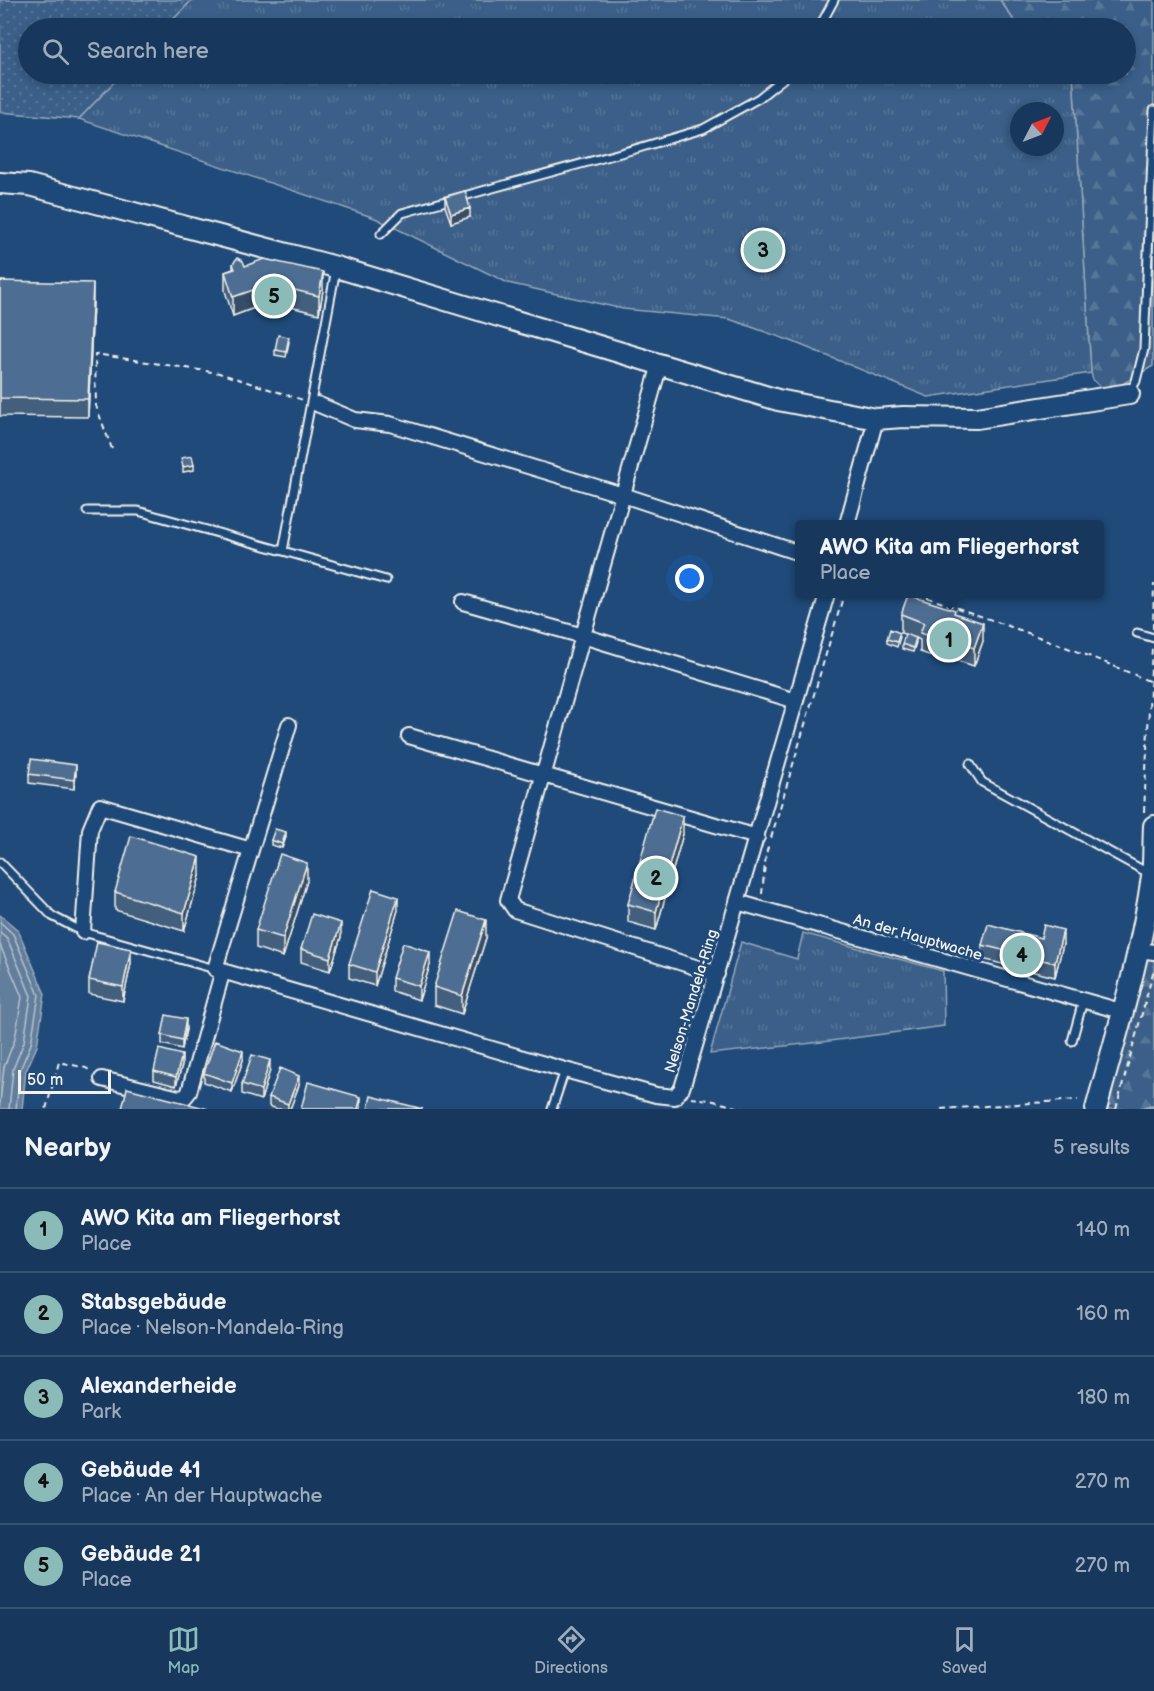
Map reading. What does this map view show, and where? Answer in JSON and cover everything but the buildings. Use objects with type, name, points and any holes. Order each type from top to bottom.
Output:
[{"type":"street","points":[[0,183],[29,184],[336,267],[778,400],[876,419],[976,418],[1129,394]]},
{"type":"street","points":[[660,364],[508,900],[515,910],[717,974]]},
{"type":"street","points":[[317,404],[355,420],[390,424],[623,495],[795,552]]},
{"type":"street","points":[[848,520],[876,419]]},
{"type":"street","name":"Nelson-Mandela-Ring","points":[[219,969],[565,1070],[656,1095],[675,1097],[682,1088],[717,974],[826,598]]},
{"type":"street","points":[[463,602],[796,701]]},
{"type":"street","points":[[102,1079],[179,1098],[185,1097],[189,1092],[251,850],[289,725]]},
{"type":"street","points":[[410,736],[757,837]]},
{"type":"street","points":[[82,932],[90,830],[100,806],[251,850]]},
{"type":"street","points":[[1096,1109],[1124,1012],[1146,951],[1152,875],[1149,821]]},
{"type":"street","name":"An der Hauptwache","points":[[737,903],[1124,1012]]},
{"type":"lane","points":[[824,18],[834,0]]},
{"type":"lane","points":[[381,234],[402,213],[703,129],[759,98],[776,84]]},
{"type":"lane","points":[[1129,394],[1136,381],[1144,349],[1154,111]]},
{"type":"lane","points":[[283,552],[336,267]]},
{"type":"lane","points":[[87,511],[138,511],[386,580]]},
{"type":"lane","points":[[1137,633],[1153,637]]},
{"type":"lane","points":[[970,764],[982,782],[1152,875]]},
{"type":"lane","points":[[0,862],[52,916],[82,932],[219,969]]},
{"type":"lane","points":[[1072,1041],[1083,1001]]},
{"type":"lane","points":[[552,1109],[565,1070]]},
{"type":"path","points":[[112,449],[96,406],[95,354],[219,373],[317,404]]},
{"type":"path","points":[[1149,821],[1154,584]]},
{"type":"path","points":[[760,909],[766,854],[843,598]]},
{"type":"path","points":[[928,598],[1008,626],[1151,682]]},
{"type":"path","points":[[1116,1109],[1154,969]]},
{"type":"path","points":[[46,1109],[59,1062],[86,1068],[102,1079]]},
{"type":"path","points":[[675,1097],[710,1101],[744,1109]]},
{"type":"path","points":[[941,1109],[1078,1100]]},
{"type":"green space","points":[[0,0],[192,0],[175,18],[18,18],[18,84],[112,84],[79,119],[0,112]]},
{"type":"green space","points":[[192,0],[1000,0],[1012,18],[175,18]]},
{"type":"green space","points":[[1000,0],[1154,0],[1153,366],[1107,393],[1093,380],[1091,373],[1074,84],[1136,84],[1136,18],[1012,18]]},
{"type":"green space","points":[[112,84],[1074,84],[1091,373],[928,397],[791,341],[729,319],[623,309],[508,283],[375,218],[79,119]]},
{"type":"green space","points":[[803,933],[943,971],[944,1026],[710,1054],[741,942],[797,959]]},
{"type":"green space","points":[[1138,950],[1154,951],[1154,1109],[1099,1109]]},
{"type":"water","points":[[0,915],[18,930],[45,994],[37,1046],[26,1071],[22,1109],[0,1109]]},
{"type":"waterway","points":[[1141,1109],[1154,1106]]},
{"type":"place","name":"Alexanderheide","points":[[763,250]]},
{"type":"place","name":"Gebäude 21","points":[[274,296]]},
{"type":"place","name":"AWO Kita am Fliegerhorst","points":[[949,640]]},
{"type":"place","name":"Stabsgebäude","points":[[656,878]]},
{"type":"place","name":"Gebäude 41","points":[[1022,955]]}]
